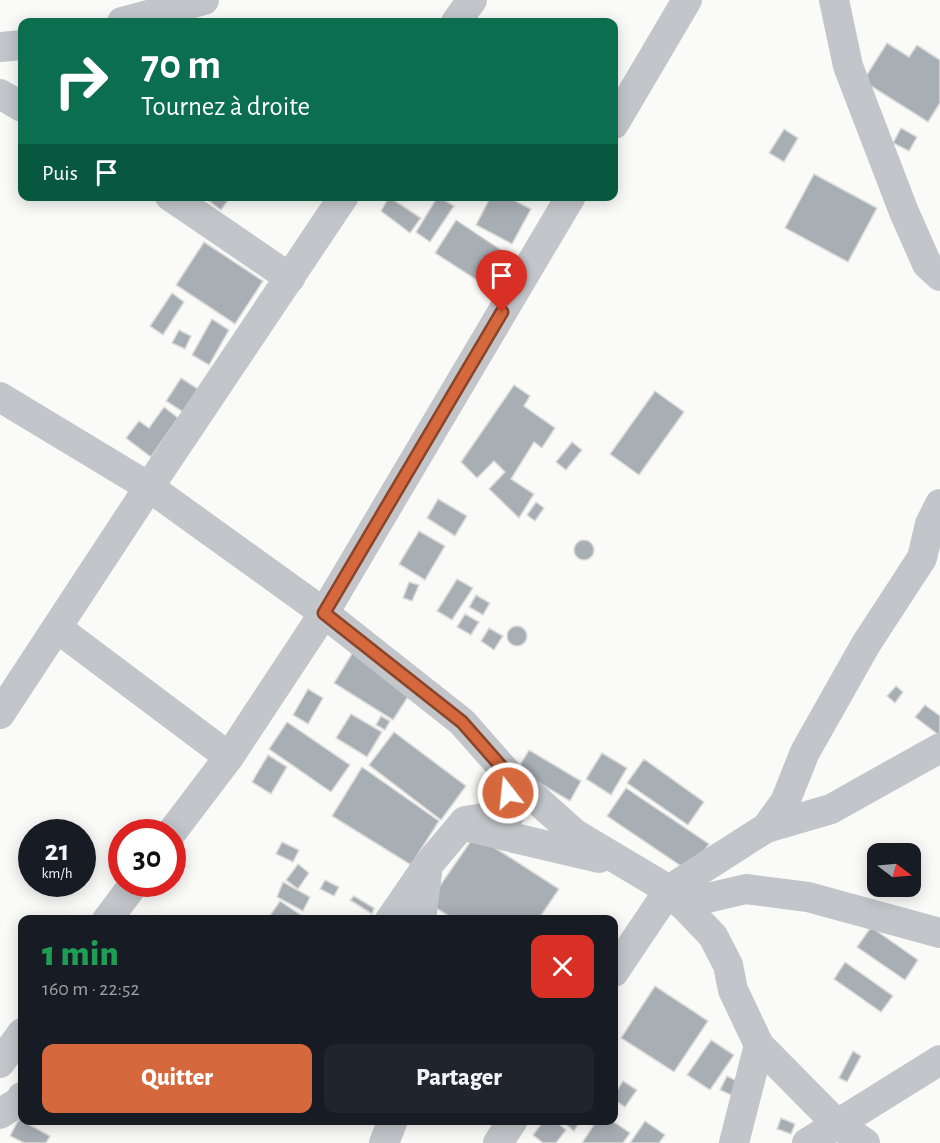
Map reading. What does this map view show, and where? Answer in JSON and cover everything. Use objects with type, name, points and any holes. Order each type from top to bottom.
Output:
[{"type":"street","points":[[137,18],[204,0]]},
{"type":"street","points":[[459,18],[472,0]]},
{"type":"street","points":[[618,117],[687,0]]},
{"type":"street","points":[[834,0],[848,66],[900,202],[927,264],[940,276]]},
{"type":"street","points":[[0,47],[18,45]]},
{"type":"street","points":[[0,94],[18,105]]},
{"type":"street","points":[[177,201],[290,278]]},
{"type":"street","points":[[0,714],[341,201]]},
{"type":"street","points":[[182,819],[228,757],[324,613],[558,201]]},
{"type":"street","points":[[0,397],[149,487],[324,613],[462,722],[506,772],[574,834],[676,897],[713,936],[728,964],[733,990],[759,1045],[837,1124],[865,1143]]},
{"type":"street","points":[[618,967],[676,897],[766,828],[785,802],[805,752],[866,644],[921,558],[930,524],[940,504]]},
{"type":"street","points":[[57,628],[228,757]]},
{"type":"street","points":[[766,828],[831,809],[940,748]]},
{"type":"street","points":[[393,915],[428,865],[465,820],[510,814],[506,772]]},
{"type":"street","points":[[422,915],[428,865],[469,826],[625,865]]},
{"type":"street","points":[[676,897],[746,889],[808,897],[940,933]]},
{"type":"street","points":[[111,915],[124,897]]},
{"type":"street","points":[[0,1063],[18,1038]]},
{"type":"street","points":[[734,1143],[759,1045]]},
{"type":"street","points":[[807,1143],[940,1060]]},
{"type":"street","points":[[0,1114],[18,1102]]},
{"type":"street","points":[[384,1143],[391,1125]]},
{"type":"street","points":[[498,1143],[510,1125]]},
{"type":"building","points":[[887,43],[909,57],[917,45],[940,60],[940,103],[928,122],[863,81]]},
{"type":"building","points":[[901,128],[917,137],[909,151],[893,143]]},
{"type":"building","points":[[784,129],[798,138],[784,162],[769,153]]},
{"type":"building","points":[[814,174],[877,208],[848,262],[785,228]]},
{"type":"building","points":[[209,201],[227,201],[221,210]]},
{"type":"building","points":[[387,201],[395,201],[421,218],[410,233],[381,211]]},
{"type":"building","points":[[435,201],[446,201],[454,206],[430,242],[416,232]]},
{"type":"building","points":[[488,201],[516,201],[531,209],[512,244],[476,225]]},
{"type":"building","points":[[456,220],[507,254],[486,286],[435,253]]},
{"type":"building","points":[[204,242],[263,281],[235,324],[176,285]]},
{"type":"building","points":[[172,293],[184,302],[163,335],[150,326]]},
{"type":"building","points":[[212,319],[229,330],[209,365],[192,355]]},
{"type":"building","points":[[179,330],[191,336],[185,349],[172,343]]},
{"type":"building","points":[[181,378],[198,389],[183,412],[166,401]]},
{"type":"building","points":[[514,385],[530,396],[524,406],[555,428],[542,448],[534,442],[511,479],[534,494],[519,518],[489,489],[505,472],[494,461],[477,478],[461,462]]},
{"type":"building","points":[[655,391],[684,412],[639,475],[610,454]]},
{"type":"building","points":[[164,407],[178,418],[151,457],[126,438],[139,421],[149,428]]},
{"type":"building","points":[[572,442],[582,450],[566,470],[556,462]]},
{"type":"building","points":[[438,499],[467,516],[455,536],[427,518]]},
{"type":"building","points":[[536,502],[544,508],[535,521],[527,515]]},
{"type":"building","points":[[419,531],[445,546],[425,580],[399,564]]},
{"type":"building","points":[[584,540],[591,543],[594,550],[591,557],[584,560],[577,557],[574,550],[577,543]]},
{"type":"building","points":[[457,579],[473,588],[452,620],[437,611]]},
{"type":"building","points":[[409,582],[419,585],[412,601],[403,598]]},
{"type":"building","points":[[476,595],[490,603],[483,615],[469,607]]},
{"type":"building","points":[[465,614],[479,622],[471,635],[457,627]]},
{"type":"building","points":[[517,626],[524,629],[527,636],[524,643],[517,646],[510,643],[507,636],[510,629]]},
{"type":"building","points":[[489,628],[503,636],[494,650],[481,641]]},
{"type":"building","points":[[353,652],[413,689],[393,720],[334,683]]},
{"type":"building","points":[[896,686],[903,692],[895,703],[887,696]]},
{"type":"building","points":[[308,689],[323,698],[308,724],[293,715]]},
{"type":"building","points":[[925,705],[940,716],[940,736],[915,717]]},
{"type":"building","points":[[351,714],[382,732],[367,757],[336,738]]},
{"type":"building","points":[[381,716],[390,721],[385,730],[376,725]]},
{"type":"building","points":[[287,722],[350,765],[331,792],[269,749]]},
{"type":"building","points":[[394,732],[466,786],[441,820],[369,765]]},
{"type":"building","points":[[529,750],[581,781],[570,801],[517,770]]},
{"type":"building","points":[[602,753],[627,768],[611,795],[586,779]]},
{"type":"building","points":[[268,755],[287,767],[271,794],[252,782]]},
{"type":"building","points":[[644,759],[704,802],[688,825],[627,783]]},
{"type":"building","points":[[362,767],[439,821],[411,865],[332,816]]},
{"type":"building","points":[[626,788],[709,844],[690,872],[607,816]]},
{"type":"building","points":[[475,835],[559,889],[541,915],[447,915],[428,903]]},
{"type":"building","points":[[282,842],[299,850],[293,862],[276,854]]},
{"type":"building","points":[[298,864],[309,873],[298,889],[286,880]]},
{"type":"building","points":[[325,880],[339,887],[334,896],[320,889]]},
{"type":"building","points":[[283,882],[310,897],[303,911],[277,897]]},
{"type":"building","points":[[354,896],[374,908],[372,914],[350,900]]},
{"type":"building","points":[[280,901],[301,915],[270,915]]},
{"type":"building","points":[[871,927],[918,960],[905,980],[857,947]]},
{"type":"building","points":[[845,962],[893,996],[881,1012],[834,979]]},
{"type":"building","points":[[655,986],[708,1021],[674,1072],[621,1038]]},
{"type":"building","points":[[711,1040],[734,1055],[710,1090],[687,1075]]},
{"type":"building","points":[[853,1051],[861,1056],[847,1082],[839,1078]]},
{"type":"building","points":[[727,1076],[737,1081],[731,1095],[720,1090]]},
{"type":"building","points":[[623,1081],[637,1090],[625,1107],[618,1103],[618,1089]]},
{"type":"building","points":[[781,1118],[795,1124],[791,1134],[777,1129]]},
{"type":"building","points":[[18,1121],[18,1125],[30,1125],[50,1136],[46,1143],[24,1143],[10,1136]]},
{"type":"building","points":[[645,1121],[665,1135],[659,1143],[630,1143]]},
{"type":"building","points":[[540,1125],[560,1125],[566,1130],[556,1143],[543,1143],[533,1135]]},
{"type":"building","points":[[567,1125],[578,1125],[574,1131]]},
{"type":"building","points":[[594,1125],[618,1125],[630,1133],[623,1143],[582,1143]]},
{"type":"route","points":[[502,312],[324,613],[462,722],[506,772],[508,793]]}]
